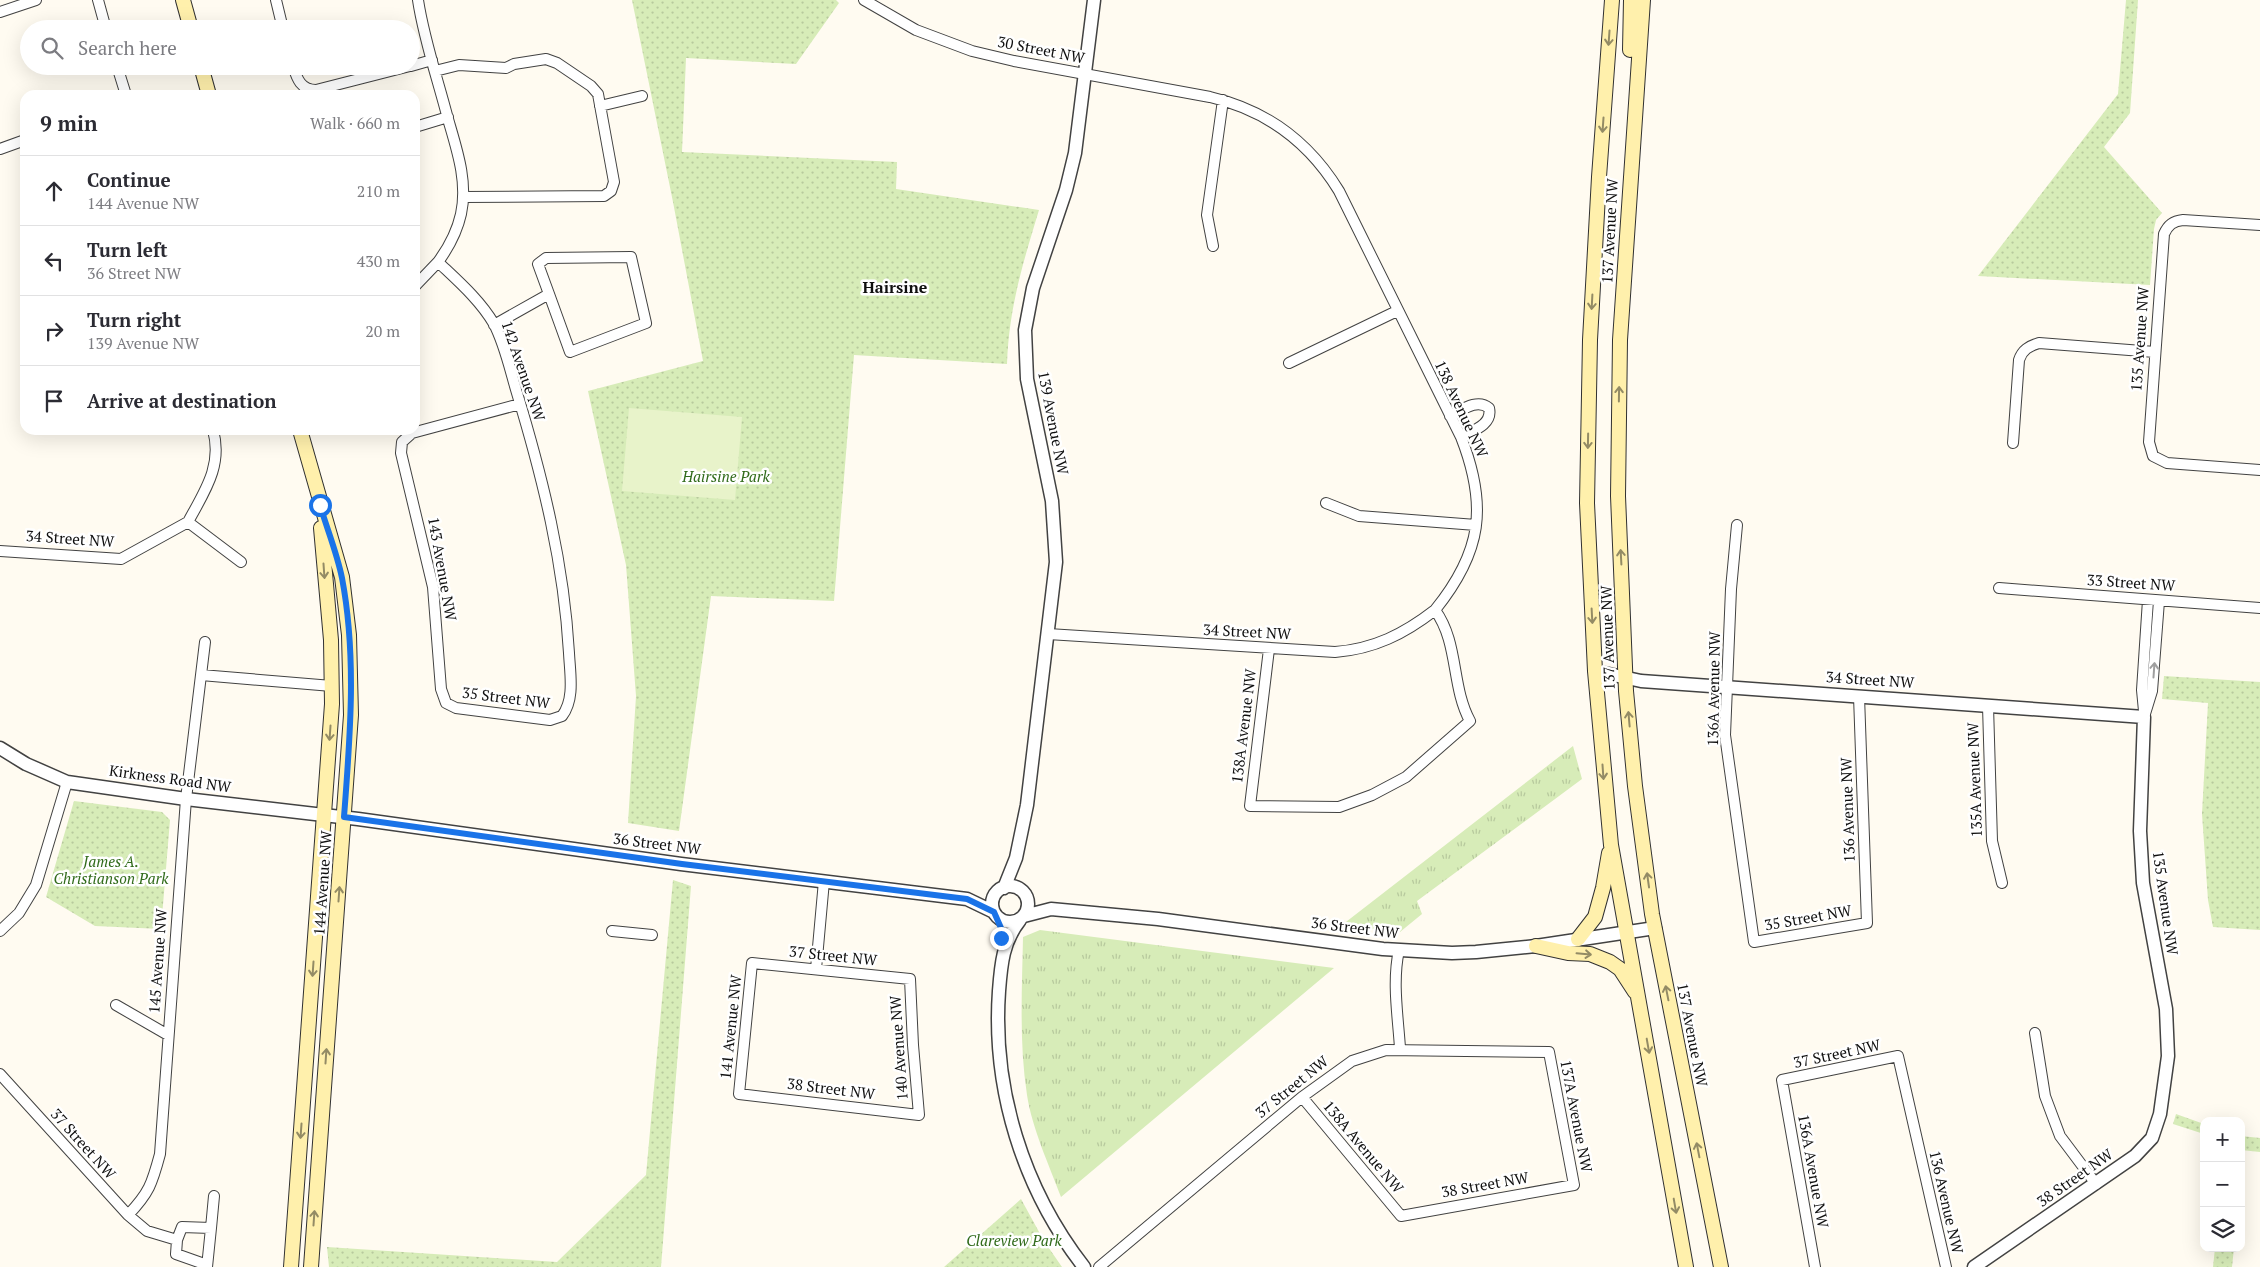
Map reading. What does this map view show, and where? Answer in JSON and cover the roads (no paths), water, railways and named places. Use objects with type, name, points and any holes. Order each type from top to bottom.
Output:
[{"type":"main road","points":[[183,0],[189,20]]},
{"type":"main road","name":"137 Avenue NW","points":[[1612,0],[1599,177],[1590,340],[1587,503],[1595,671],[1611,845],[1628,932],[1686,1267]]},
{"type":"main road","points":[[1631,0],[1633,136]]},
{"type":"main road","name":"137 Avenue NW","points":[[1642,0],[1620,340],[1618,496],[1627,679],[1635,786],[1655,928],[1721,1267]]},
{"type":"main road","points":[[1641,15],[1647,0]]},
{"type":"main road","points":[[203,75],[208,90]]},
{"type":"main road","name":"144 Avenue NW","points":[[301,435],[342,577],[349,635],[351,715],[310,1267]]},
{"type":"main road","name":"144 Avenue NW","points":[[290,1267],[332,704],[331,640],[320,505]]},
{"type":"main road","points":[[1578,939],[1595,917],[1611,845]]},
{"type":"main road","points":[[1536,946],[1568,953],[1590,954],[1610,962],[1620,969],[1639,998]]},
{"type":"street","points":[[0,12],[36,0]]},
{"type":"street","points":[[98,0],[104,20]]},
{"type":"street","points":[[276,0],[281,20]]},
{"type":"street","points":[[418,0],[461,167],[463,197],[458,226],[450,244],[438,262],[420,281]]},
{"type":"street","name":"30 Street NW","points":[[864,0],[899,22],[948,44],[996,58],[1223,100],[1254,112],[1276,124],[1300,142],[1317,160]]},
{"type":"street","name":"139 Avenue NW","points":[[1001,889],[1016,858],[1027,805],[1055,568],[1054,517],[1027,379],[1025,330],[1033,288],[1071,171],[1078,134],[1094,0]]},
{"type":"street","points":[[435,71],[459,65],[506,68],[514,64],[546,58],[557,63],[591,86],[598,94],[614,182],[611,191],[604,196],[463,197]]},
{"type":"street","points":[[420,63],[432,60]]},
{"type":"street","points":[[120,75],[124,90]]},
{"type":"street","points":[[297,75],[299,83],[308,89],[324,89],[376,75]]},
{"type":"street","points":[[600,106],[642,96]]},
{"type":"street","points":[[1213,246],[1208,215],[1223,100]]},
{"type":"street","points":[[420,125],[448,117]]},
{"type":"street","points":[[0,149],[20,142]]},
{"type":"street","name":"138 Avenue NW","points":[[1317,160],[1339,191],[1461,437],[1476,486],[1476,525],[1472,546],[1463,568],[1435,610]]},
{"type":"street","name":"135 Avenue NW","points":[[2260,224],[2183,220],[2170,224],[2164,234],[2149,442],[2152,456],[2167,463],[2260,470]]},
{"type":"street","points":[[631,257],[646,323],[570,352],[549,294],[538,264],[546,258],[631,257]]},
{"type":"street","name":"142 Avenue NW","points":[[438,262],[479,303],[494,325],[520,404],[546,496],[564,588],[570,695],[568,707],[562,716]]},
{"type":"street","points":[[494,325],[549,294]]},
{"type":"street","points":[[1289,363],[1397,311]]},
{"type":"street","points":[[2013,443],[2018,365],[2023,351],[2039,343],[2155,352]]},
{"type":"street","name":"143 Avenue NW","points":[[420,431],[520,404]]},
{"type":"street","points":[[1450,416],[1478,404],[1489,408],[1490,418],[1485,424],[1461,437]]},
{"type":"street","points":[[215,435],[214,475],[188,522],[241,562]]},
{"type":"street","name":"143 Avenue NW","points":[[410,435],[402,442],[402,458],[433,587],[441,689],[446,703]]},
{"type":"street","points":[[1326,503],[1359,516],[1476,525]]},
{"type":"street","name":"34 Street NW","points":[[0,551],[121,559],[188,522]]},
{"type":"street","name":"136A Avenue NW","points":[[1737,525],[1731,589],[1725,735],[1754,942]]},
{"type":"street","name":"33 Street NW","points":[[1999,588],[2260,608]]},
{"type":"street","name":"135 Avenue NW","points":[[2148,600],[2142,690],[2144,717],[2140,832],[2143,883],[2166,1009],[2168,1056],[2164,1093]]},
{"type":"street","name":"135 Avenue NW","points":[[2144,717],[2152,691],[2159,601]]},
{"type":"street","name":"34 Street NW","points":[[1048,634],[1334,652],[1363,648],[1398,635],[1435,610]]},
{"type":"street","name":"138A Avenue NW","points":[[1269,649],[1250,806],[1339,807],[1372,795],[1406,777],[1470,721],[1462,705],[1448,631],[1435,610]]},
{"type":"street","name":"145 Avenue NW","points":[[128,1215],[145,1197],[152,1183],[160,1154],[186,799],[205,642]]},
{"type":"street","name":"34 Street NW","points":[[1595,671],[1627,679],[2144,717]]},
{"type":"street","points":[[201,675],[332,686]]},
{"type":"street","name":"136 Avenue NW","points":[[1859,696],[1867,923]]},
{"type":"street","name":"35 Street NW","points":[[446,703],[456,708],[542,720],[556,719],[562,716]]},
{"type":"street","name":"135A Avenue NW","points":[[1988,706],[1992,841],[2002,883]]},
{"type":"street","name":"Kirkness Road NW","points":[[0,748],[26,764],[67,782],[186,799],[344,817]]},
{"type":"street","points":[[0,931],[19,913],[36,885],[67,782]]},
{"type":"street","name":"36 Street NW","points":[[344,817],[618,856],[967,899],[996,915]]},
{"type":"street","name":"139 Avenue NW","points":[[1016,858],[1026,896]]},
{"type":"street","points":[[816,969],[824,881]]},
{"type":"street","points":[[1004,950],[993,901],[1001,889],[1015,887],[1026,896],[1028,905],[1022,918],[1010,932],[1001,964],[998,1023],[1008,1110],[1024,1162],[1045,1208],[1064,1242],[1084,1267]]},
{"type":"street","name":"36 Street NW","points":[[967,899],[1001,889]]},
{"type":"street","name":"36 Street NW","points":[[1026,896],[1051,909],[1158,919],[1400,950],[1476,952],[1536,946],[1655,928]]},
{"type":"street","name":"36 Street NW","points":[[1022,918],[1051,909]]},
{"type":"street","points":[[996,915],[1008,922],[1022,918]]},
{"type":"street","name":"35 Street NW","points":[[1754,942],[1867,923]]},
{"type":"street","points":[[612,930],[652,935]]},
{"type":"street","points":[[1400,950],[1395,968],[1400,1048]]},
{"type":"street","name":"37 Street NW","points":[[752,963],[910,979]]},
{"type":"street","name":"141 Avenue NW","points":[[740,1094],[752,963]]},
{"type":"street","name":"140 Avenue NW","points":[[910,979],[919,1116]]},
{"type":"street","name":"145 Avenue NW","points":[[116,1005],[168,1035]]},
{"type":"street","points":[[2035,1032],[2045,1096],[2060,1136],[2096,1184]]},
{"type":"street","name":"37 Street NW","points":[[1099,1267],[1302,1097],[1352,1061],[1374,1052],[1400,1048],[1549,1052]]},
{"type":"street","name":"137A Avenue NW","points":[[1549,1052],[1574,1186]]},
{"type":"street","name":"136 Avenue NW","points":[[1898,1056],[1946,1267]]},
{"type":"street","name":"37 Street NW","points":[[1782,1080],[1898,1056]]},
{"type":"street","name":"37 Street NW","points":[[0,1074],[128,1215],[147,1231],[177,1240]]},
{"type":"street","name":"136A Avenue NW","points":[[1782,1080],[1815,1267]]},
{"type":"street","name":"38 Street NW","points":[[1974,1267],[2135,1156],[2152,1138],[2164,1093]]},
{"type":"street","name":"38 Street NW","points":[[740,1094],[919,1116]]},
{"type":"street","name":"138A Avenue NW","points":[[1302,1097],[1402,1216]]},
{"type":"street","name":"38 Street NW","points":[[1402,1216],[1574,1186]]},
{"type":"street","points":[[211,1228],[182,1227],[177,1240],[176,1254],[207,1266],[211,1228],[214,1196]]},
{"type":"district","name":"Hairsine","points":[[895,287]]},
{"type":"park label","name":"Hairsine Park","points":[[726,477]]},
{"type":"park label","name":"James A. Christianson Park","points":[[111,870]]},
{"type":"park label","name":"Clareview Park","points":[[1014,1241]]}]
